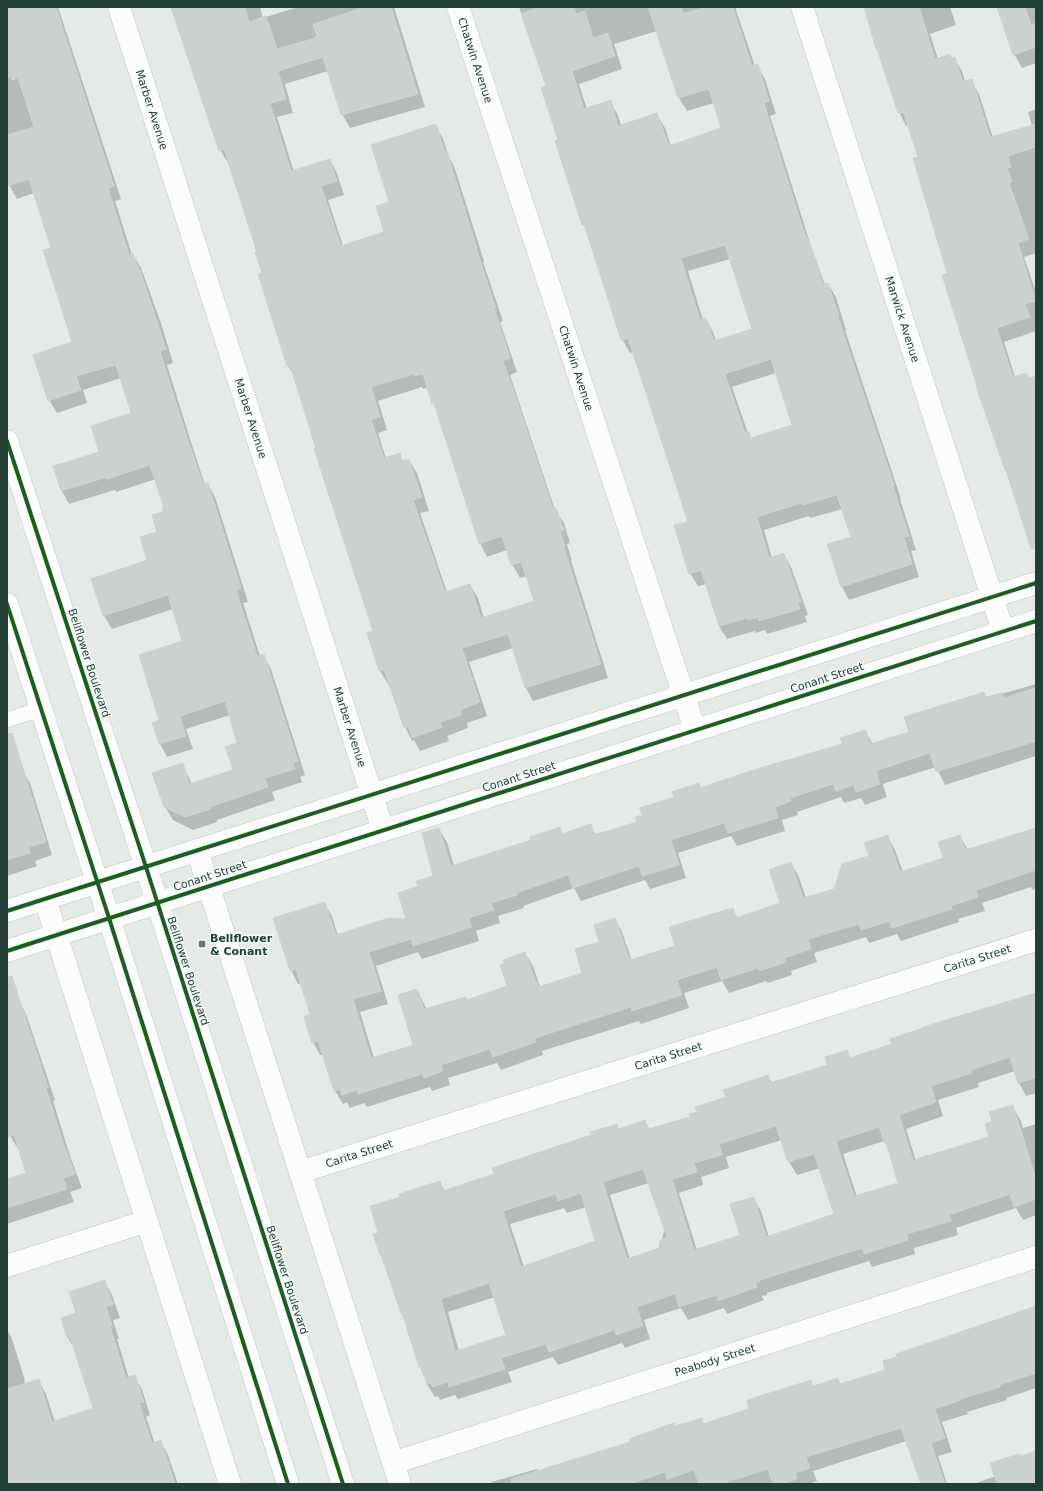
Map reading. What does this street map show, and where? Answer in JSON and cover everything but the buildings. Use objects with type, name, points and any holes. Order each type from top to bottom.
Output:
[{"type":"street","name":"Marber Avenue","points":[[119,7],[382,830]]},
{"type":"street","name":"Chatwin Avenue","points":[[458,7],[695,730]]},
{"type":"street","name":"Marwick Avenue","points":[[802,7],[1003,631]]},
{"type":"street","name":"Bellflower Boulevard","points":[[7,441],[146,866],[342,1484]]},
{"type":"street","points":[[7,911],[1036,583]]},
{"type":"street","points":[[7,604],[109,918],[288,1484]]},
{"type":"street","name":"Conant Street","points":[[7,951],[1036,621]]},
{"type":"street","points":[[198,850],[400,1484]]},
{"type":"street","points":[[45,899],[148,1220],[230,1484]]},
{"type":"street","name":"Carita Street","points":[[300,1172],[1036,940]]},
{"type":"street","points":[[7,1266],[148,1220]]},
{"type":"street","name":"Peabody Street","points":[[393,1463],[1036,1257]]},
{"type":"lane","points":[[7,720],[40,709]]},
{"type":"cycle path","points":[[7,441],[146,867],[343,1484]]},
{"type":"cycle path","points":[[7,911],[1036,583]]},
{"type":"cycle path","points":[[7,604],[109,918],[288,1484]]},
{"type":"cycle path","points":[[7,951],[1036,621]]},
{"type":"place","name":"Bellflower & Conant","points":[[202,944]]}]
